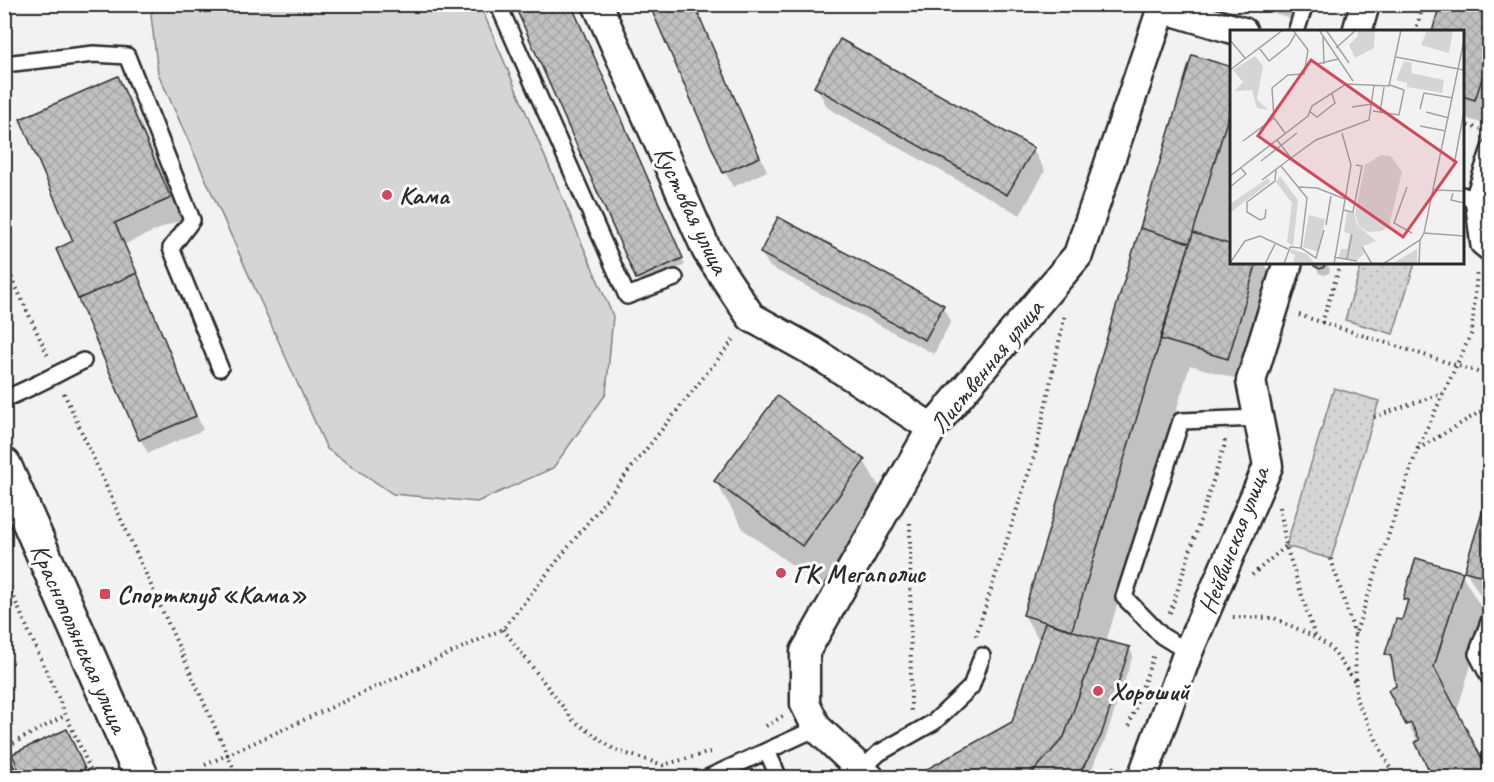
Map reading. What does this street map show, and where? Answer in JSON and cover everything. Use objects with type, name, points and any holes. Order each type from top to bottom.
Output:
[{"type":"main road","name":"Краснополянская улица","points":[[7,478],[142,777]]},
{"type":"street","name":"Кустовая улица","points":[[597,4],[707,251],[751,317],[814,352],[932,428]]},
{"type":"street","points":[[1358,30],[1365,4]]},
{"type":"street","name":"Лиственная улица","points":[[811,716],[806,652],[932,428],[1078,255],[1163,6],[1237,30]]},
{"type":"street","name":"Нейвинская улица","points":[[1142,777],[1188,652],[1268,466],[1251,381],[1287,264]]},
{"type":"street","points":[[811,716],[866,773]]},
{"type":"lane","points":[[498,4],[627,296],[675,278]]},
{"type":"lane","points":[[1297,30],[1305,4]]},
{"type":"lane","points":[[4,64],[94,54],[127,56],[192,220],[171,248],[220,368]]},
{"type":"lane","points":[[1484,251],[1468,197],[1490,148]]},
{"type":"lane","points":[[4,399],[37,386],[56,374],[83,362]]},
{"type":"lane","points":[[1188,652],[1162,636],[1124,597],[1181,421],[1259,418]]},
{"type":"lane","points":[[1490,619],[1477,654],[1490,679]]},
{"type":"lane","points":[[866,773],[879,753],[934,722],[971,687],[982,656]]},
{"type":"lane","points":[[707,777],[767,751],[811,716]]},
{"type":"lane","points":[[767,751],[779,777]]},
{"type":"lane","points":[[4,767],[9,777]]},
{"type":"path","points":[[1416,30],[1424,4]]},
{"type":"path","points":[[1464,125],[1490,132]]},
{"type":"path","points":[[1355,635],[1418,450],[1455,364],[1464,352],[1472,332],[1484,251]]},
{"type":"path","points":[[4,261],[238,777]]},
{"type":"path","points":[[1322,323],[1340,264]]},
{"type":"path","points":[[1273,307],[1490,376]]},
{"type":"path","points":[[982,656],[975,642],[1036,450],[1066,312]]},
{"type":"path","points":[[206,765],[503,629],[751,317]]},
{"type":"path","points":[[1374,417],[1443,393]]},
{"type":"path","points":[[1418,450],[1490,406]]},
{"type":"path","points":[[1128,730],[1162,636],[1224,447],[1227,420]]},
{"type":"path","points":[[1264,475],[1278,492],[1287,546],[1315,637]]},
{"type":"path","points":[[910,514],[912,735]]},
{"type":"path","points":[[1331,559],[1355,635],[1356,699],[1395,777]]},
{"type":"path","points":[[4,576],[94,777]]},
{"type":"path","points":[[1203,616],[1274,618],[1315,637],[1330,647],[1356,684]]},
{"type":"path","points":[[503,629],[573,720],[615,750],[663,765],[718,749]]},
{"type":"path","points":[[4,748],[66,715]]},
{"type":"path","points":[[758,730],[811,716]]},
{"type":"path","points":[[1481,757],[1490,753]]},
{"type":"path","points":[[1107,777],[1117,763]]},
{"type":"shaded area","name":"Кама","points":[[155,4],[480,5],[613,316],[606,394],[553,468],[477,502],[393,494],[327,449],[158,73],[151,15]]},
{"type":"shaded area","points":[[1362,264],[1415,264],[1393,334],[1345,320]]},
{"type":"shaded area","points":[[1334,388],[1379,401],[1331,559],[1286,546]]},
{"type":"building","points":[[514,4],[571,4],[683,258],[636,279]]},
{"type":"building","points":[[649,4],[694,4],[760,157],[723,173]]},
{"type":"building","points":[[1440,4],[1490,4],[1490,54],[1475,100],[1464,97],[1464,30],[1433,30]]},
{"type":"building","points":[[840,39],[1034,148],[1007,195],[814,87]]},
{"type":"building","points":[[1192,55],[1230,66],[1230,111],[1190,243],[1140,228]]},
{"type":"building","points":[[118,76],[171,198],[115,223],[137,273],[78,299],[56,249],[73,241],[20,119]]},
{"type":"building","points":[[778,217],[944,305],[925,340],[760,253]]},
{"type":"building","points":[[1140,228],[1190,243],[1072,630],[1023,615]]},
{"type":"building","points":[[1193,233],[1230,244],[1230,264],[1256,264],[1228,359],[1160,339]]},
{"type":"building","points":[[1314,264],[1325,264],[1320,269]]},
{"type":"building","points":[[137,273],[196,416],[139,440],[78,299]]},
{"type":"building","points":[[777,396],[865,460],[802,546],[714,481]]},
{"type":"building","points":[[1490,487],[1490,578],[1464,571]]},
{"type":"building","points":[[1416,558],[1463,572],[1434,667],[1490,774],[1490,778],[1433,778],[1415,742],[1420,740],[1411,723],[1406,725],[1388,690],[1396,686],[1391,656],[1385,654],[1396,619],[1402,620],[1408,600],[1403,599]]},
{"type":"building","points":[[1045,622],[1099,639],[1064,737],[1034,771],[1022,778],[931,778],[927,769],[1012,722]]},
{"type":"building","name":"Хороший","points":[[1099,639],[1130,647],[1101,736],[1077,778],[1022,778],[1034,771],[1064,737]]},
{"type":"building","points":[[67,729],[89,778],[22,778],[12,754]]},
{"type":"building","points":[[420,769],[424,778],[401,778]]},
{"type":"place","name":"Кама","points":[[387,195]]},
{"type":"place","name":"ГК Мегаполис","points":[[781,573]]},
{"type":"place","name":"Спортклуб «Кама»","points":[[105,594]]},
{"type":"place","name":"Хороший","points":[[1098,691]]}]
